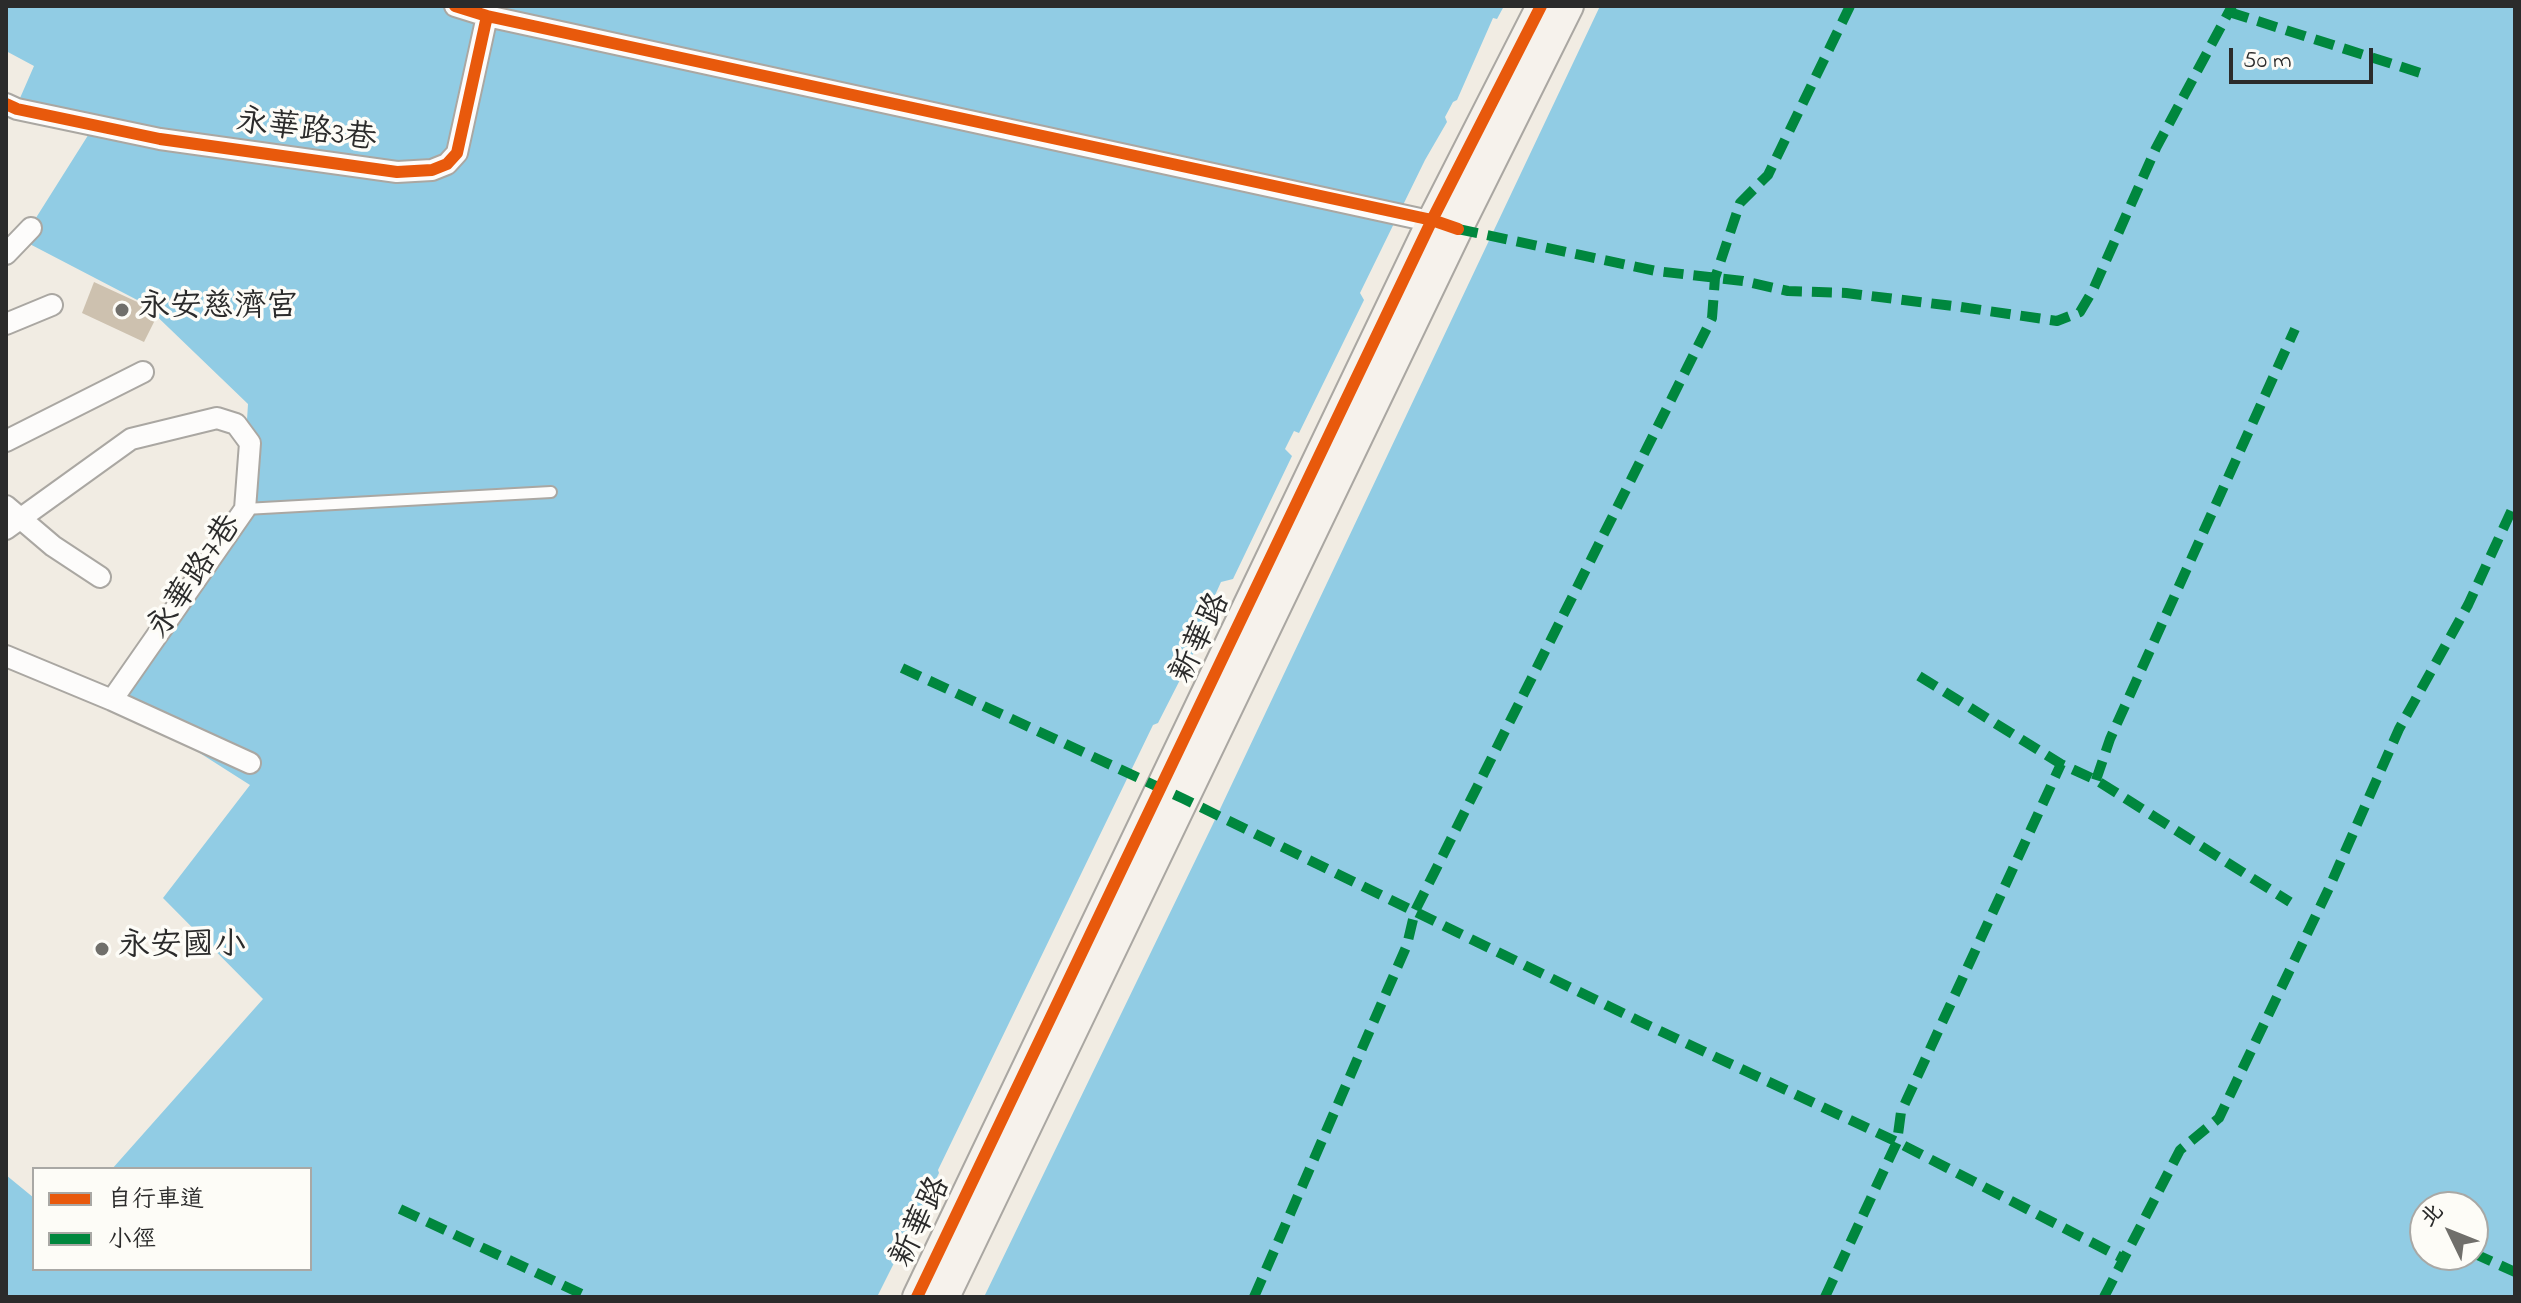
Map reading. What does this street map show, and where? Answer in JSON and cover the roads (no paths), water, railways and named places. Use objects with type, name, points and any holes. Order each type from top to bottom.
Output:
[{"type":"street","points":[[455,6],[487,16],[1445,225]]},
{"type":"street","name":"新華路","points":[[945,1297],[1445,225],[1541,6]]},
{"type":"street","name":"新華路","points":[[917,1297],[1445,225],[1569,6]]},
{"type":"street","name":"永華路3巷","points":[[6,104],[17,109],[160,139],[397,172],[432,170],[447,164],[457,153],[487,16]]},
{"type":"street","points":[[6,254],[31,228]]},
{"type":"street","points":[[6,324],[52,305]]},
{"type":"street","points":[[6,441],[143,372]]},
{"type":"street","name":"永華路7巷","points":[[11,518],[131,439],[217,418],[236,424],[250,443],[245,509],[112,700]]},
{"type":"street","points":[[11,518],[100,577]]},
{"type":"street","points":[[6,656],[250,763]]},
{"type":"lane","points":[[245,509],[551,492]]},
{"type":"water","points":[[6,6],[1504,6],[1497,19],[1493,18],[1457,100],[1445,117],[1447,122],[1360,293],[1364,300],[1299,433],[1294,431],[1285,449],[1292,456],[1233,579],[1221,582],[1211,604],[1211,619],[1158,723],[1153,725],[877,1297],[6,1297],[6,1175],[32,1196],[32,1271],[312,1271],[312,1167],[114,1167],[263,999],[163,898],[250,785],[118,701],[241,516],[248,404],[143,303],[22,240],[92,129],[17,105],[34,66],[6,51]]},
{"type":"water","points":[[1600,6],[2515,6],[2515,1297],[984,1297],[1212,826]]},
{"type":"place","name":"永安慈濟宮","points":[[122,310]]},
{"type":"place","name":"永安國小","points":[[102,949]]}]
